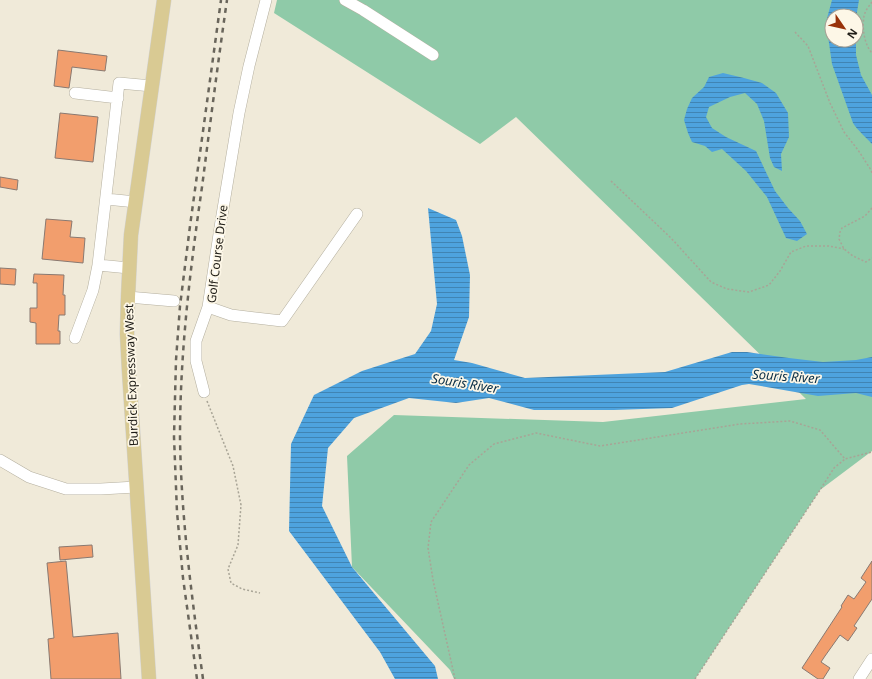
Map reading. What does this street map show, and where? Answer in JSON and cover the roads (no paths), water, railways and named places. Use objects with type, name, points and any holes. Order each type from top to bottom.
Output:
[{"type":"main road","name":"Burdick Expressway West","points":[[149,679],[127,334],[131,235],[164,0]]},
{"type":"street","name":"Golf Course Drive","points":[[266,0],[239,113],[208,307],[231,315],[282,321],[357,214]]},
{"type":"street","points":[[345,0],[433,55]]},
{"type":"street","points":[[75,338],[93,290],[98,265],[119,83],[152,86]]},
{"type":"street","points":[[75,93],[118,98]]},
{"type":"street","points":[[106,199],[136,202]]},
{"type":"street","points":[[98,265],[129,268]]},
{"type":"street","points":[[128,297],[174,301]]},
{"type":"street","points":[[204,392],[196,361],[196,341],[208,307]]},
{"type":"street","points":[[0,460],[29,476],[66,489],[136,487]]},
{"type":"street","points":[[858,679],[872,659]]},
{"type":"water","points":[[832,0],[859,0],[858,8],[830,8]]},
{"type":"water","points":[[830,48],[856,48],[856,55],[861,75],[872,95],[872,144],[853,123],[832,64]]},
{"type":"water","points":[[723,73],[762,83],[776,93],[788,113],[789,137],[781,154],[782,171],[774,167],[770,158],[764,121],[757,104],[745,93],[730,97],[709,107],[706,117],[712,128],[726,137],[756,151],[775,191],[800,221],[807,234],[797,241],[786,238],[767,197],[746,171],[722,149],[712,152],[705,146],[692,142],[688,133],[684,120],[692,98],[704,87],[709,77]]},
{"type":"water","name":"Souris River","points":[[428,208],[456,220],[462,236],[470,275],[469,317],[454,360],[472,363],[525,378],[665,372],[732,352],[747,352],[823,362],[856,360],[872,357],[872,397],[856,393],[818,396],[749,384],[672,408],[534,410],[489,398],[456,403],[409,398],[354,418],[328,448],[322,506],[352,567],[435,666],[438,679],[395,679],[380,652],[289,531],[291,444],[314,395],[362,371],[415,354],[431,331],[437,304]]},
{"type":"railway","points":[[197,679],[183,578],[177,512],[174,437],[176,360],[180,306],[221,0]]},
{"type":"railway","points":[[203,679],[191,588],[182,498],[180,406],[190,280],[227,0]]}]
